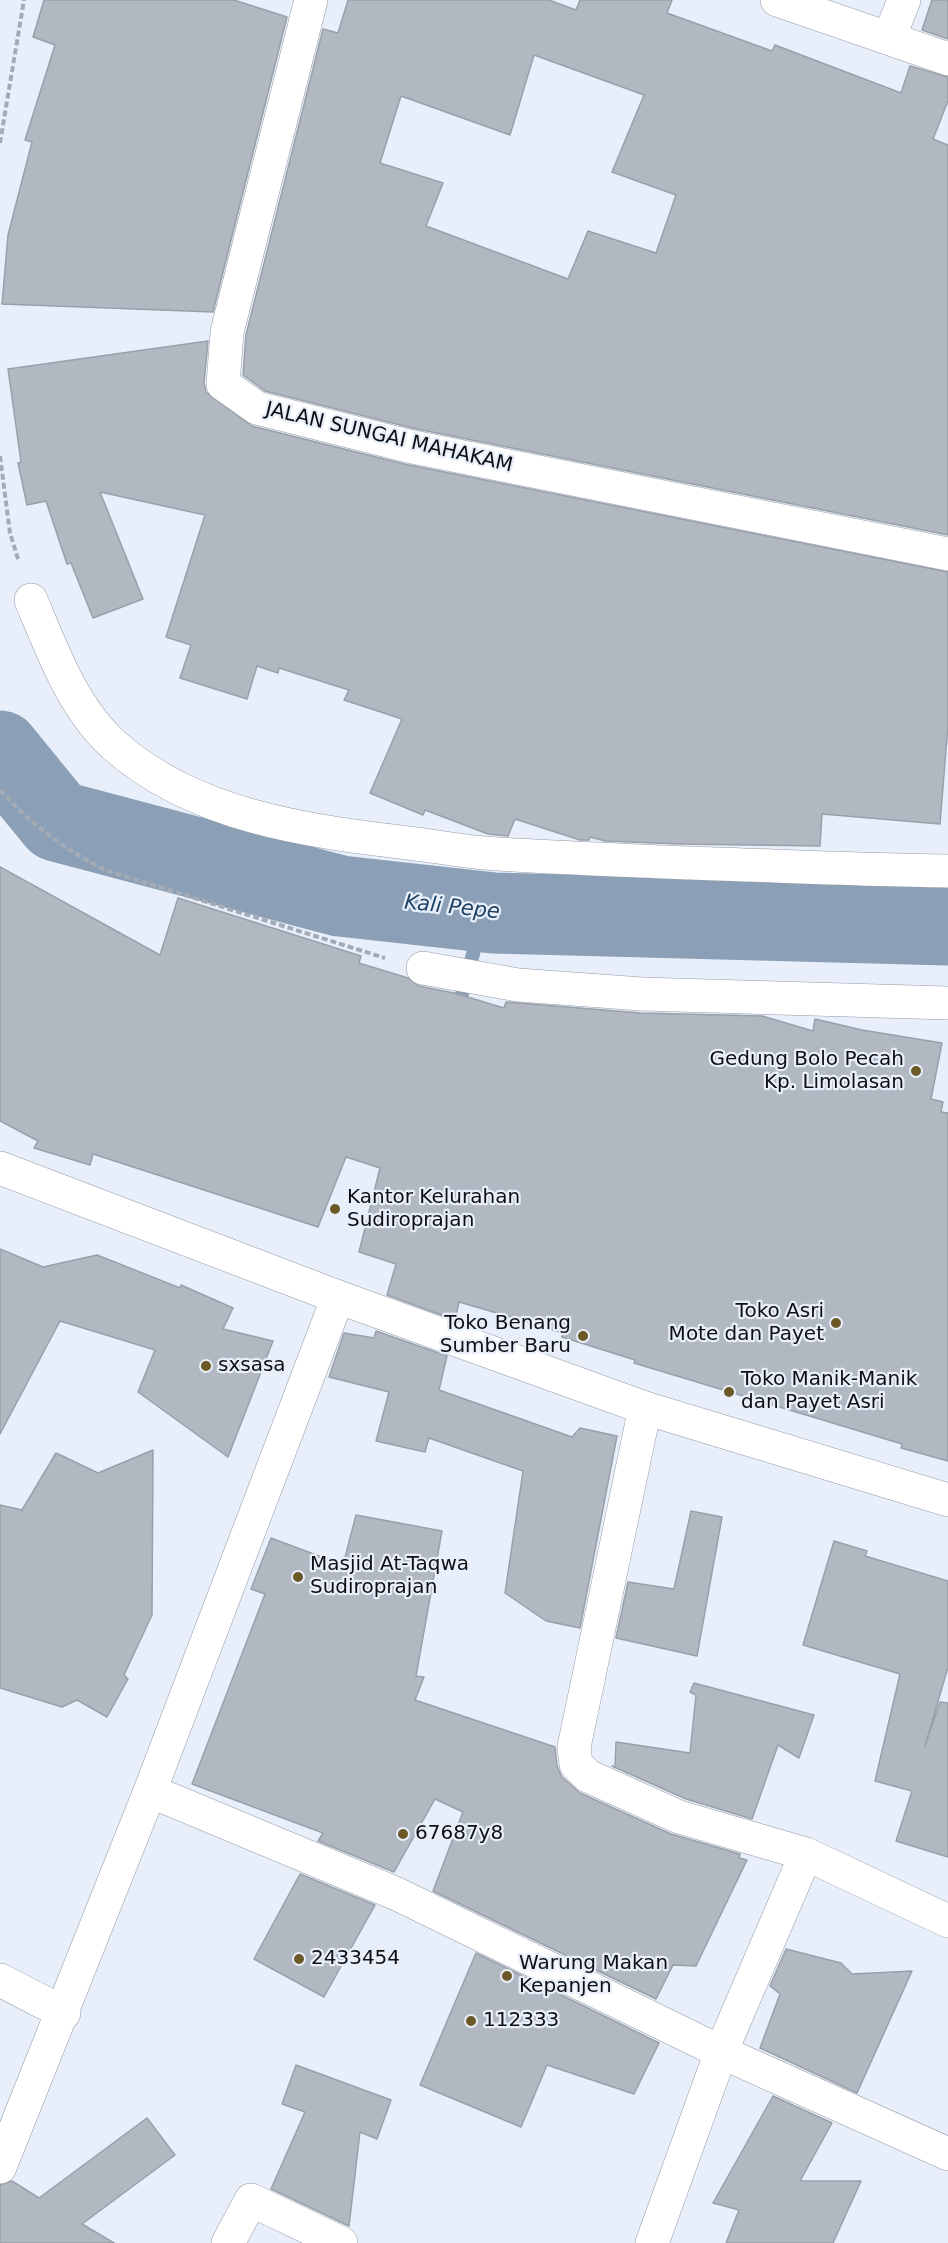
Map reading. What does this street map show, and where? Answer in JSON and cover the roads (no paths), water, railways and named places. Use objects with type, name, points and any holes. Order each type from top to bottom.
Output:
[{"type":"street","name":"JALAN SUNGAI MAHAKAM","points":[[311,0],[227,332],[223,384],[257,408],[408,446],[948,554]]},
{"type":"street","points":[[777,0],[948,59]]},
{"type":"street","points":[[889,38],[904,0]]},
{"type":"street","points":[[32,600],[72,690],[87,715],[113,745],[140,766],[185,793],[231,809],[340,835],[483,853],[846,870],[948,872]]},
{"type":"street","points":[[423,968],[483,981],[642,994],[948,1003]]},
{"type":"street","points":[[0,1168],[338,1297],[645,1408],[948,1500]]},
{"type":"street","points":[[0,2167],[64,2013],[338,1297]]},
{"type":"street","points":[[645,1408],[574,1747],[576,1764],[588,1776],[679,1817],[806,1854],[948,1921]]},
{"type":"street","points":[[150,1791],[397,1894],[721,2052],[948,2154]]},
{"type":"street","points":[[652,2243],[721,2052],[806,1854]]},
{"type":"street","points":[[0,1980],[64,2013]]},
{"type":"street","points":[[228,2243],[251,2200],[340,2243]]},
{"type":"waterway","name":"Kali Pepe","points":[[0,751],[57,821],[340,896],[494,913],[948,925]]},
{"type":"waterway","points":[[457,1012],[473,954],[480,912]]},
{"type":"place","name":"Gedung Bolo Pecah Kp. Limolasan","points":[[916,1071]]},
{"type":"place","name":"Kantor Kelurahan Sudiroprajan","points":[[335,1209]]},
{"type":"place","name":"Toko Asri Mote dan Payet","points":[[836,1323]]},
{"type":"place","name":"Toko Benang Sumber Baru","points":[[583,1336]]},
{"type":"place","name":"sxsasa","points":[[206,1366]]},
{"type":"place","name":"Toko Manik-Manik dan Payet Asri","points":[[729,1392]]},
{"type":"place","name":"Masjid At-Taqwa Sudiroprajan","points":[[298,1577]]},
{"type":"place","name":"67687y8","points":[[403,1834]]},
{"type":"place","name":"2433454","points":[[299,1959]]},
{"type":"place","name":"Warung Makan Kepanjen","points":[[507,1976]]},
{"type":"place","name":"112333","points":[[471,2021]]}]
